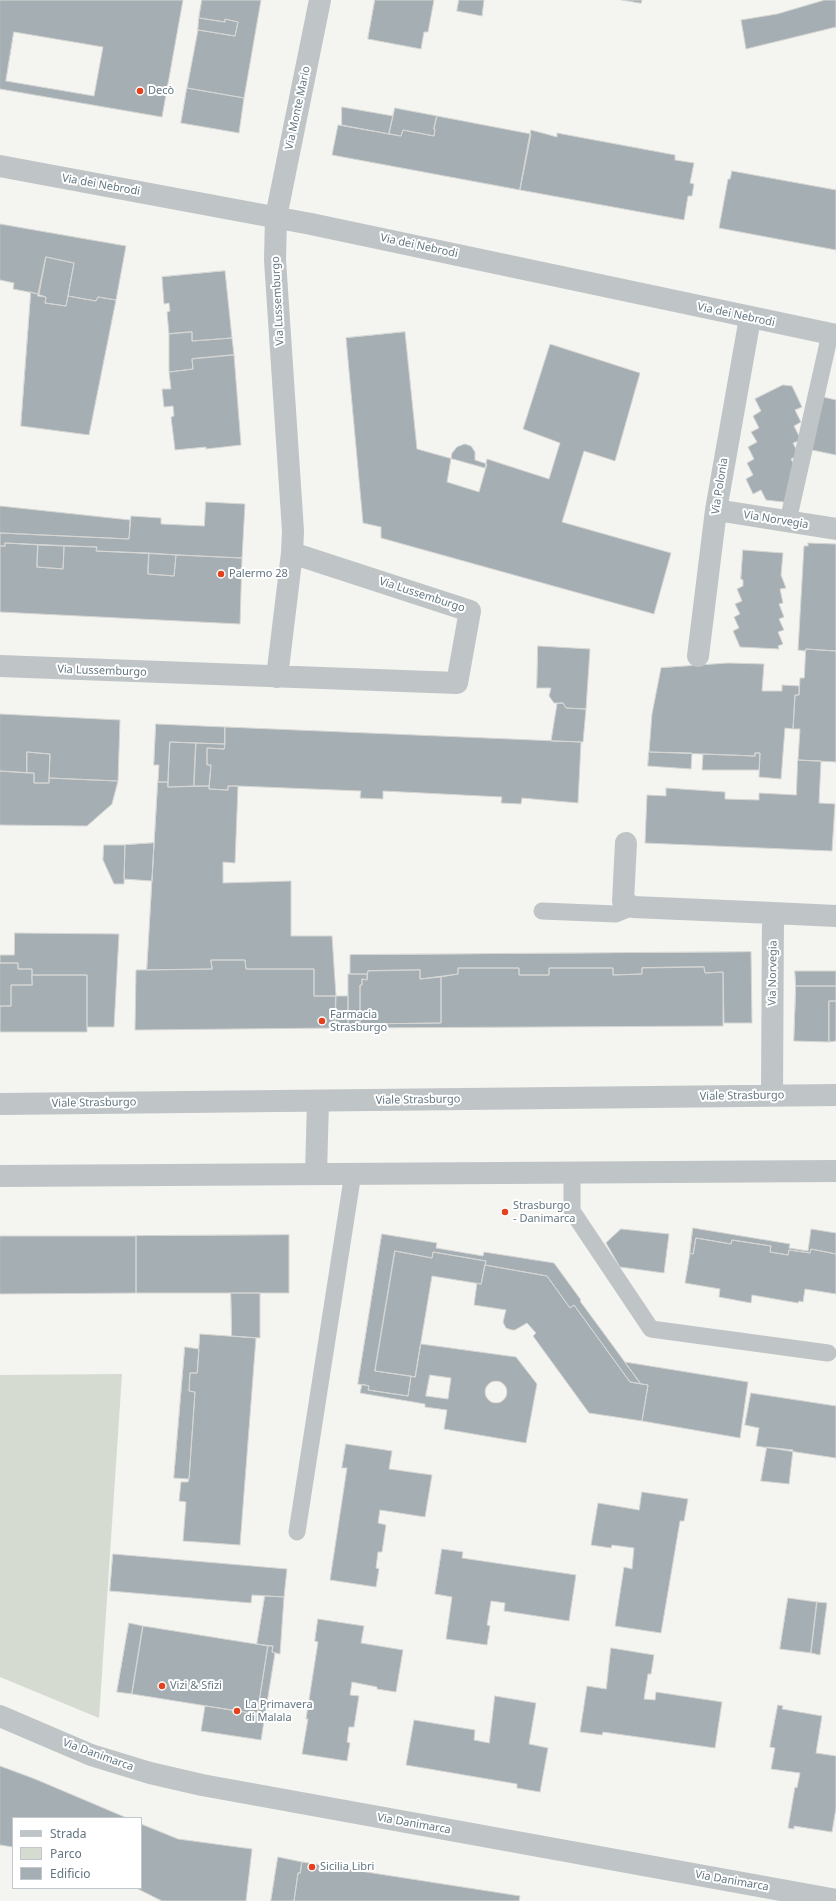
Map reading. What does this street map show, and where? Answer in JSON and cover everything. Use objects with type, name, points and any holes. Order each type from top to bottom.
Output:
[{"type":"street","name":"Via Monte Mario","points":[[276,217],[320,0]]},
{"type":"street","name":"Via dei Nebrodi","points":[[0,166],[276,217],[512,266],[750,318],[833,334]]},
{"type":"street","name":"Via Lussemburgo","points":[[276,217],[275,260],[293,531],[292,553],[277,677]]},
{"type":"street","name":"Via Polonia","points":[[698,656],[716,510],[750,318]]},
{"type":"street","name":"Via Norvegia","points":[[716,510],[836,529]]},
{"type":"street","name":"Via Lussemburgo","points":[[0,666],[457,683],[470,611],[292,553]]},
{"type":"street","points":[[626,843],[623,901],[633,907],[836,916]]},
{"type":"street","name":"Via Norvegia","points":[[772,1096],[774,913]]},
{"type":"street","name":"Viale Strasburgo","points":[[0,1104],[836,1095]]},
{"type":"street","points":[[316,1174],[318,1101]]},
{"type":"street","points":[[0,1176],[836,1170]]},
{"type":"street","name":"Via Danimarca","points":[[0,1716],[91,1755],[150,1773],[202,1785],[836,1900]]},
{"type":"lane","points":[[788,521],[833,334]]},
{"type":"lane","points":[[542,911],[616,914],[633,907]]},
{"type":"lane","points":[[572,1172],[572,1211],[651,1329],[828,1353]]},
{"type":"lane","points":[[297,1532],[353,1173]]},
{"type":"green space","points":[[122,1374],[99,1718],[0,1677],[0,1375]]},
{"type":"building","points":[[0,0],[183,0],[162,117],[0,89]]},
{"type":"building","points":[[202,0],[261,0],[244,98],[187,88],[198,30],[235,36],[238,22],[225,19],[225,22],[199,18]]},
{"type":"building","points":[[375,0],[434,0],[428,32],[424,32],[421,49],[368,39]]},
{"type":"building","points":[[459,0],[484,0],[482,16],[457,11]]},
{"type":"building","points":[[622,0],[642,0],[641,3]]},
{"type":"building","points":[[825,0],[836,0],[836,27],[746,49],[741,20],[777,14]]},
{"type":"building","points":[[199,18],[225,22],[225,19],[238,22],[235,36],[198,30]]},
{"type":"building","points":[[14,32],[103,47],[94,96],[6,81]]},
{"type":"building","points":[[187,88],[244,98],[239,133],[181,123]]},
{"type":"building","points":[[342,107],[393,116],[389,134],[342,125]]},
{"type":"building","points":[[395,108],[437,116],[434,136],[403,130],[401,136],[389,134]]},
{"type":"building","points":[[437,116],[531,134],[520,190],[332,155],[338,125],[401,136],[403,130],[434,136]]},
{"type":"building","points":[[531,130],[557,137],[557,133],[675,155],[675,160],[694,163],[690,183],[694,184],[692,196],[688,196],[684,220],[520,190]]},
{"type":"building","points":[[732,171],[836,190],[836,250],[719,228],[728,179],[730,179]]},
{"type":"building","points":[[0,224],[126,246],[116,300],[98,297],[96,301],[68,296],[74,263],[46,257],[39,294],[13,289],[14,283],[0,280]]},
{"type":"building","points":[[46,257],[74,263],[66,306],[45,303],[46,297],[38,296]]},
{"type":"building","points":[[225,271],[232,338],[192,341],[192,332],[169,334],[167,312],[170,311],[169,303],[164,304],[162,277]]},
{"type":"building","points":[[31,292],[46,297],[45,303],[66,306],[68,296],[96,301],[98,297],[116,300],[89,435],[21,426]]},
{"type":"building","points":[[192,332],[192,341],[232,338],[234,355],[192,359],[193,369],[169,372],[169,334]]},
{"type":"building","points":[[405,332],[417,449],[485,468],[487,459],[549,479],[560,443],[523,429],[550,344],[640,373],[615,461],[584,451],[562,522],[671,553],[654,614],[381,538],[381,527],[363,523],[346,338]]},
{"type":"building","points":[[234,355],[241,445],[206,449],[206,447],[175,450],[171,417],[174,416],[173,406],[164,407],[162,389],[171,389],[169,372],[193,369],[192,359]]},
{"type":"building","points":[[783,385],[792,386],[802,407],[795,410],[801,422],[794,426],[801,440],[793,443],[799,455],[791,459],[797,470],[790,474],[795,483],[792,503],[766,500],[761,490],[753,494],[746,479],[753,475],[747,463],[754,459],[748,447],[757,442],[751,432],[759,428],[753,416],[761,411],[755,399]]},
{"type":"building","points":[[823,397],[836,400],[836,455],[812,450]]},
{"type":"building","points":[[465,444],[471,446],[475,452],[475,460],[487,464],[479,492],[447,482],[452,453],[457,447]]},
{"type":"building","points":[[206,502],[245,504],[242,558],[96,551],[97,547],[5,543],[5,546],[0,546],[0,533],[129,539],[131,516],[161,518],[161,524],[204,526]]},
{"type":"building","points":[[0,506],[130,520],[129,539],[0,533]]},
{"type":"building","points":[[5,543],[38,545],[37,567],[63,569],[64,546],[97,547],[96,551],[149,553],[148,574],[174,576],[176,555],[242,558],[240,624],[0,612],[0,546],[5,546]]},
{"type":"building","points":[[808,543],[836,544],[836,651],[806,649],[806,651],[798,650],[804,546],[808,546]]},
{"type":"building","points":[[38,545],[64,546],[63,569],[37,567]]},
{"type":"building","points":[[743,550],[783,553],[781,575],[786,588],[780,589],[783,603],[779,604],[784,617],[779,619],[784,630],[778,632],[783,644],[778,646],[779,649],[740,647],[733,631],[739,628],[734,617],[740,614],[735,604],[742,601],[737,589],[743,586],[743,580],[741,579]]},
{"type":"building","points":[[149,553],[176,555],[174,576],[148,574]]},
{"type":"building","points":[[538,646],[590,649],[586,709],[566,708],[563,703],[554,703],[549,696],[551,688],[537,688]]},
{"type":"building","points":[[806,649],[836,651],[836,762],[798,760],[800,729],[793,729],[795,695],[799,695],[800,678],[804,678]]},
{"type":"building","points":[[728,663],[764,664],[762,691],[782,691],[782,685],[799,686],[799,695],[795,695],[793,729],[785,728],[781,779],[759,777],[760,753],[755,753],[755,756],[649,752],[652,714],[661,668]]},
{"type":"building","points":[[563,703],[566,708],[586,709],[583,742],[551,741],[557,704]]},
{"type":"building","points":[[0,714],[120,720],[118,781],[49,778],[50,754],[27,752],[27,773],[0,771]]},
{"type":"building","points":[[156,724],[225,727],[225,744],[170,742],[168,782],[158,782],[159,765],[154,765]]},
{"type":"building","points":[[225,727],[581,742],[578,803],[522,798],[521,804],[501,803],[502,797],[383,791],[383,799],[360,798],[361,791],[238,786],[228,786],[228,790],[209,789],[211,765],[207,765],[207,748],[224,749]]},
{"type":"building","points":[[170,742],[196,743],[194,786],[168,787]]},
{"type":"building","points":[[196,743],[225,744],[224,749],[207,748],[207,765],[211,765],[209,786],[194,786]]},
{"type":"building","points":[[27,752],[50,754],[49,783],[34,783],[34,773],[27,773]]},
{"type":"building","points":[[649,752],[692,753],[691,769],[648,766]]},
{"type":"building","points":[[755,753],[760,753],[759,770],[702,770],[703,754],[755,756]]},
{"type":"building","points":[[798,760],[821,761],[819,803],[835,804],[832,851],[645,843],[647,795],[666,796],[666,788],[725,792],[725,799],[759,800],[759,793],[796,795]]},
{"type":"building","points":[[0,771],[34,773],[34,783],[49,783],[49,778],[118,781],[112,804],[87,826],[0,825]]},
{"type":"building","points":[[158,782],[168,782],[168,787],[209,786],[209,789],[228,790],[228,786],[238,786],[235,863],[223,862],[223,883],[291,881],[291,936],[332,936],[336,996],[314,996],[314,969],[246,969],[245,960],[211,960],[212,969],[147,970]]},
{"type":"building","points":[[154,843],[152,881],[124,879],[125,845]]},
{"type":"building","points":[[104,845],[125,845],[124,884],[114,884],[103,860]]},
{"type":"building","points":[[15,933],[119,934],[114,1027],[87,1027],[87,975],[32,975],[32,969],[18,969],[18,963],[0,963],[0,955],[14,955]]},
{"type":"building","points":[[751,952],[752,1023],[724,1023],[723,972],[705,973],[704,967],[642,968],[642,974],[613,975],[613,968],[549,968],[549,975],[519,975],[519,968],[458,968],[458,974],[420,979],[420,970],[368,971],[367,974],[350,974],[350,955]]},
{"type":"building","points":[[211,960],[245,960],[246,969],[314,969],[314,996],[336,996],[335,1028],[135,1030],[136,970],[212,969]]},
{"type":"building","points":[[0,963],[18,963],[18,969],[32,969],[32,985],[11,985],[11,1006],[0,1006]]},
{"type":"building","points":[[704,967],[705,973],[723,972],[723,1026],[348,1028],[348,974],[367,974],[367,980],[362,979],[362,985],[360,985],[360,1024],[441,1023],[441,977],[458,974],[458,968],[519,968],[519,975],[549,975],[549,968],[613,968],[613,975],[642,974],[642,968]]},
{"type":"building","points":[[420,970],[420,979],[441,977],[441,1023],[360,1024],[360,985],[362,985],[362,979],[367,980],[368,971]]},
{"type":"building","points":[[795,971],[836,971],[836,986],[796,986]]},
{"type":"building","points":[[32,975],[87,975],[87,1032],[0,1032],[0,1006],[11,1006],[11,985],[32,985]]},
{"type":"building","points":[[796,986],[836,986],[836,1001],[829,1001],[829,1042],[794,1041]]},
{"type":"building","points":[[336,996],[348,996],[348,1028],[335,1028]]},
{"type":"building","points":[[829,1001],[836,1001],[836,1041],[829,1042]]},
{"type":"building","points":[[693,1228],[790,1244],[789,1248],[808,1251],[811,1229],[836,1233],[836,1254],[811,1249],[810,1253],[789,1250],[788,1255],[770,1252],[771,1246],[732,1240],[731,1244],[696,1238],[693,1254],[690,1253]]},
{"type":"building","points":[[621,1229],[669,1234],[664,1273],[620,1267],[606,1243]]},
{"type":"building","points":[[382,1234],[437,1243],[436,1248],[483,1256],[484,1252],[554,1263],[641,1384],[630,1382],[574,1305],[570,1308],[547,1276],[485,1265],[486,1261],[433,1252],[432,1258],[395,1251],[375,1371],[411,1376],[408,1396],[368,1390],[369,1386],[358,1384]]},
{"type":"building","points":[[289,1235],[289,1293],[136,1293],[136,1236]]},
{"type":"building","points":[[0,1236],[136,1236],[136,1293],[0,1294]]},
{"type":"building","points":[[696,1238],[731,1244],[732,1240],[771,1246],[770,1252],[788,1255],[789,1250],[810,1253],[811,1249],[836,1254],[836,1294],[805,1289],[803,1302],[799,1301],[798,1303],[752,1295],[751,1303],[719,1297],[720,1289],[685,1283],[690,1253],[693,1254]]},
{"type":"building","points":[[395,1251],[432,1258],[433,1252],[486,1261],[481,1284],[432,1276],[415,1377],[375,1371]]},
{"type":"building","points":[[485,1265],[547,1276],[570,1308],[574,1305],[630,1382],[648,1385],[642,1421],[589,1413],[533,1336],[536,1333],[527,1323],[515,1330],[506,1328],[503,1322],[506,1310],[474,1305],[477,1283],[481,1284]]},
{"type":"building","points":[[231,1293],[260,1293],[260,1338],[232,1336]]},
{"type":"building","points":[[200,1334],[256,1338],[240,1545],[183,1541],[186,1502],[179,1501],[181,1482],[188,1482],[189,1479],[195,1392],[189,1391],[190,1373],[197,1373]]},
{"type":"building","points":[[421,1344],[516,1357],[537,1384],[526,1443],[444,1429],[447,1410],[425,1407],[425,1404],[360,1393],[362,1384],[369,1386],[368,1390],[408,1396],[411,1376],[415,1377]]},
{"type":"building","points":[[185,1347],[199,1349],[197,1373],[190,1373],[189,1391],[195,1392],[189,1479],[174,1478]]},
{"type":"building","points":[[625,1362],[748,1382],[740,1438],[642,1421],[648,1385],[641,1384]]},
{"type":"building","points":[[430,1375],[451,1378],[448,1399],[426,1396]]},
{"type":"building","points":[[496,1381],[500,1382],[506,1388],[506,1396],[500,1402],[496,1403],[492,1402],[486,1396],[485,1392],[486,1388],[492,1382]]},
{"type":"building","points":[[751,1393],[836,1406],[836,1458],[756,1446],[759,1428],[745,1425]]},
{"type":"building","points":[[346,1444],[392,1451],[389,1469],[432,1475],[425,1517],[380,1510],[378,1523],[386,1525],[382,1552],[378,1552],[376,1568],[379,1569],[376,1587],[330,1580],[347,1468],[342,1468]]},
{"type":"building","points":[[767,1447],[793,1450],[789,1484],[761,1481]]},
{"type":"building","points":[[642,1492],[688,1499],[684,1521],[680,1521],[661,1633],[615,1626],[624,1567],[632,1569],[634,1548],[612,1545],[611,1548],[591,1545],[598,1503],[639,1510]]},
{"type":"building","points":[[442,1549],[463,1552],[462,1558],[576,1575],[569,1621],[504,1611],[505,1603],[491,1601],[487,1625],[490,1626],[487,1645],[446,1639],[452,1597],[435,1594]]},
{"type":"building","points":[[113,1554],[287,1569],[284,1597],[252,1595],[251,1603],[110,1591]]},
{"type":"building","points":[[265,1596],[284,1597],[280,1654],[272,1652],[273,1646],[257,1644]]},
{"type":"building","points":[[788,1598],[817,1602],[811,1653],[780,1649]]},
{"type":"building","points":[[817,1602],[827,1603],[820,1655],[811,1653]]},
{"type":"building","points":[[318,1619],[364,1626],[361,1643],[403,1650],[396,1692],[377,1689],[377,1687],[352,1682],[350,1695],[359,1696],[354,1727],[349,1727],[347,1742],[350,1743],[347,1761],[302,1754],[318,1642],[315,1641]]},
{"type":"building","points":[[129,1623],[143,1626],[132,1694],[117,1692]]},
{"type":"building","points":[[143,1626],[268,1646],[257,1714],[132,1694]]},
{"type":"building","points":[[268,1646],[273,1646],[272,1652],[275,1653],[261,1740],[201,1731],[205,1706],[257,1714]]},
{"type":"building","points":[[611,1648],[654,1655],[651,1674],[648,1674],[644,1699],[655,1700],[656,1692],[722,1702],[715,1748],[603,1732],[602,1735],[580,1732],[587,1686],[606,1689]]},
{"type":"building","points":[[495,1696],[536,1703],[529,1744],[548,1748],[540,1792],[517,1788],[517,1784],[406,1765],[414,1720],[475,1730],[474,1740],[489,1743]]},
{"type":"building","points":[[778,1705],[783,1706],[782,1709],[822,1716],[816,1753],[836,1756],[836,1808],[832,1832],[794,1826],[794,1829],[788,1828],[795,1787],[797,1788],[800,1773],[771,1769],[775,1748],[770,1747]]},
{"type":"building","points":[[0,1766],[35,1779],[125,1817],[12,1817],[12,1847],[0,1845]]},
{"type":"building","points":[[142,1824],[178,1839],[252,1849],[246,1901],[162,1901],[138,1889],[142,1889]]},
{"type":"building","points":[[278,1857],[302,1862],[300,1873],[298,1873],[294,1901],[271,1901]]},
{"type":"building","points":[[302,1862],[520,1896],[519,1901],[294,1901],[298,1873],[300,1873]]},
{"type":"place","name":"Decò","points":[[140,91]]},
{"type":"place","name":"Palermo 28","points":[[221,574]]},
{"type":"place","name":"Farmacia Strasburgo","points":[[322,1021]]},
{"type":"place","name":"Strasburgo - Danimarca","points":[[505,1212]]},
{"type":"place","name":"Vizi & Sfizi","points":[[162,1686]]},
{"type":"place","name":"La Primavera di Malala","points":[[237,1711]]},
{"type":"place","name":"Sicilia Libri","points":[[312,1867]]}]
